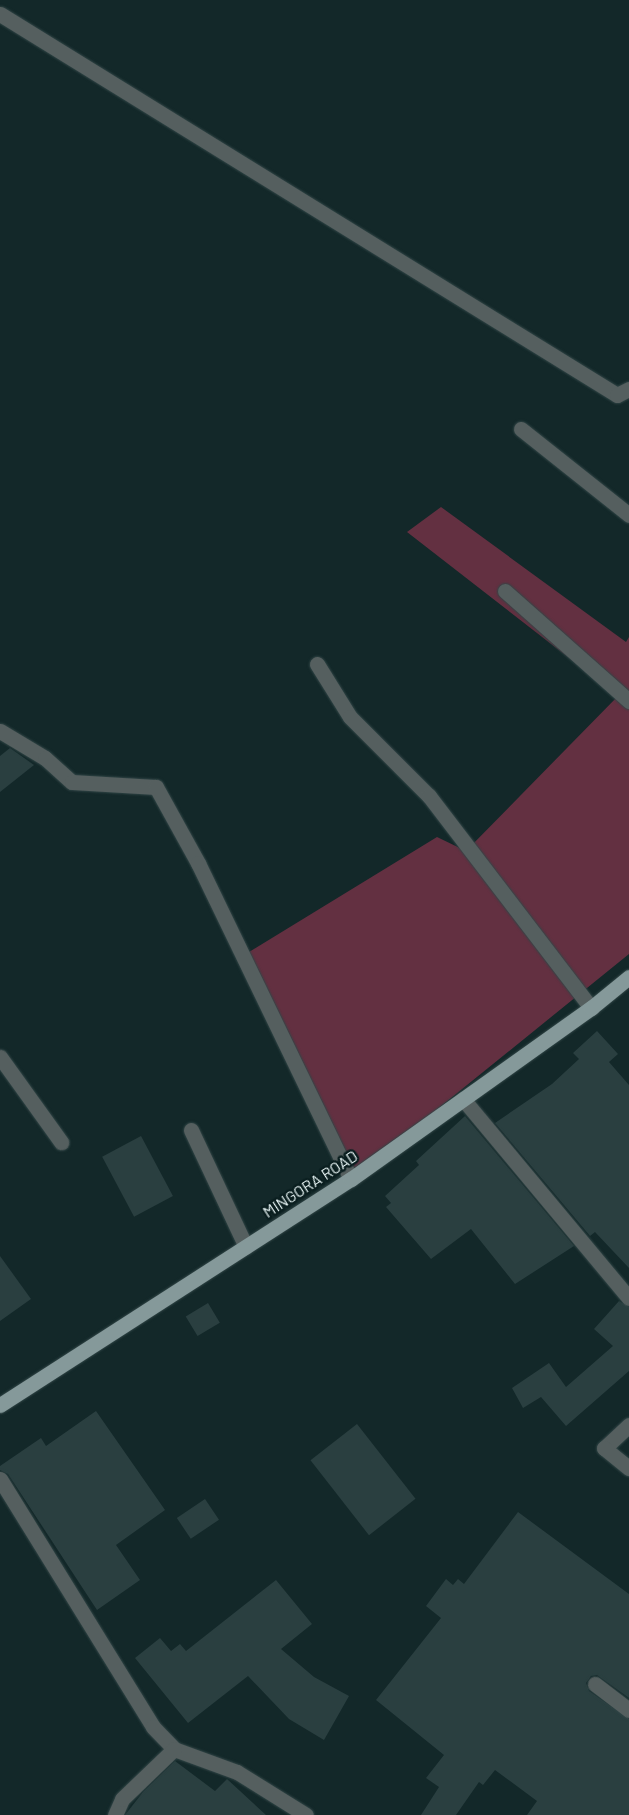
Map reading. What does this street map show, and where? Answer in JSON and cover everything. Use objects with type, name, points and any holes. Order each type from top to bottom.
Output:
[{"type":"main road","name":"MINGORA ROAD","points":[[0,1405],[352,1179],[591,1008],[629,977]]},
{"type":"street","points":[[0,14],[617,396],[629,389]]},
{"type":"street","points":[[521,429],[629,514]]},
{"type":"street","points":[[505,591],[629,701]]},
{"type":"street","points":[[317,664],[350,717],[429,796],[591,1008]]},
{"type":"street","points":[[0,731],[45,758],[72,782],[156,787],[198,863],[352,1179]]},
{"type":"street","points":[[0,1057],[62,1142]]},
{"type":"street","points":[[463,1099],[629,1298]]},
{"type":"street","points":[[191,1130],[246,1247]]},
{"type":"street","points":[[629,1426],[604,1448],[629,1468]]},
{"type":"street","points":[[0,1479],[153,1727],[174,1749],[237,1772],[306,1815]]},
{"type":"street","points":[[595,1684],[629,1710]]},
{"type":"street","points":[[114,1815],[122,1799],[174,1749]]},
{"type":"shaded area","points":[[441,507],[626,642],[629,637],[629,954],[351,1179],[249,952],[437,837],[466,851],[618,696],[407,532]]},
{"type":"building","points":[[10,748],[34,765],[0,792],[0,756]]},
{"type":"building","points":[[597,1031],[618,1054],[609,1062],[629,1085],[629,1268],[595,1232],[590,1236],[495,1123],[552,1084],[579,1059],[573,1053]]},
{"type":"building","points":[[465,1116],[574,1246],[515,1284],[471,1229],[431,1259],[386,1207],[391,1203],[385,1196],[419,1165],[416,1161]]},
{"type":"building","points":[[141,1136],[173,1196],[134,1217],[102,1157]]},
{"type":"building","points":[[0,1256],[31,1299],[0,1321]]},
{"type":"building","points":[[619,1301],[629,1307],[629,1371],[566,1426],[541,1397],[523,1408],[512,1388],[549,1363],[566,1387],[613,1346],[594,1329]]},
{"type":"building","points":[[208,1303],[220,1323],[198,1336],[186,1316]]},
{"type":"building","points":[[96,1411],[165,1510],[116,1545],[140,1580],[97,1610],[8,1474],[0,1470],[0,1466],[41,1438],[46,1446]]},
{"type":"building","points":[[357,1424],[415,1499],[369,1535],[311,1460]]},
{"type":"building","points":[[205,1499],[219,1520],[191,1539],[177,1518]]},
{"type":"building","points":[[518,1512],[629,1594],[629,1698],[597,1675],[591,1676],[586,1683],[589,1691],[629,1719],[629,1815],[527,1815],[537,1801],[495,1770],[483,1785],[479,1782],[456,1815],[421,1815],[439,1787],[426,1778],[444,1755],[376,1700],[441,1618],[426,1606],[446,1579],[453,1585],[458,1579],[464,1584]]},
{"type":"building","points":[[276,1580],[312,1624],[281,1649],[314,1677],[349,1696],[324,1740],[289,1719],[248,1676],[188,1723],[135,1658],[160,1638],[171,1651],[180,1644],[186,1651]]},
{"type":"building","points":[[175,1761],[215,1791],[227,1779],[266,1815],[125,1815],[143,1792]]}]
